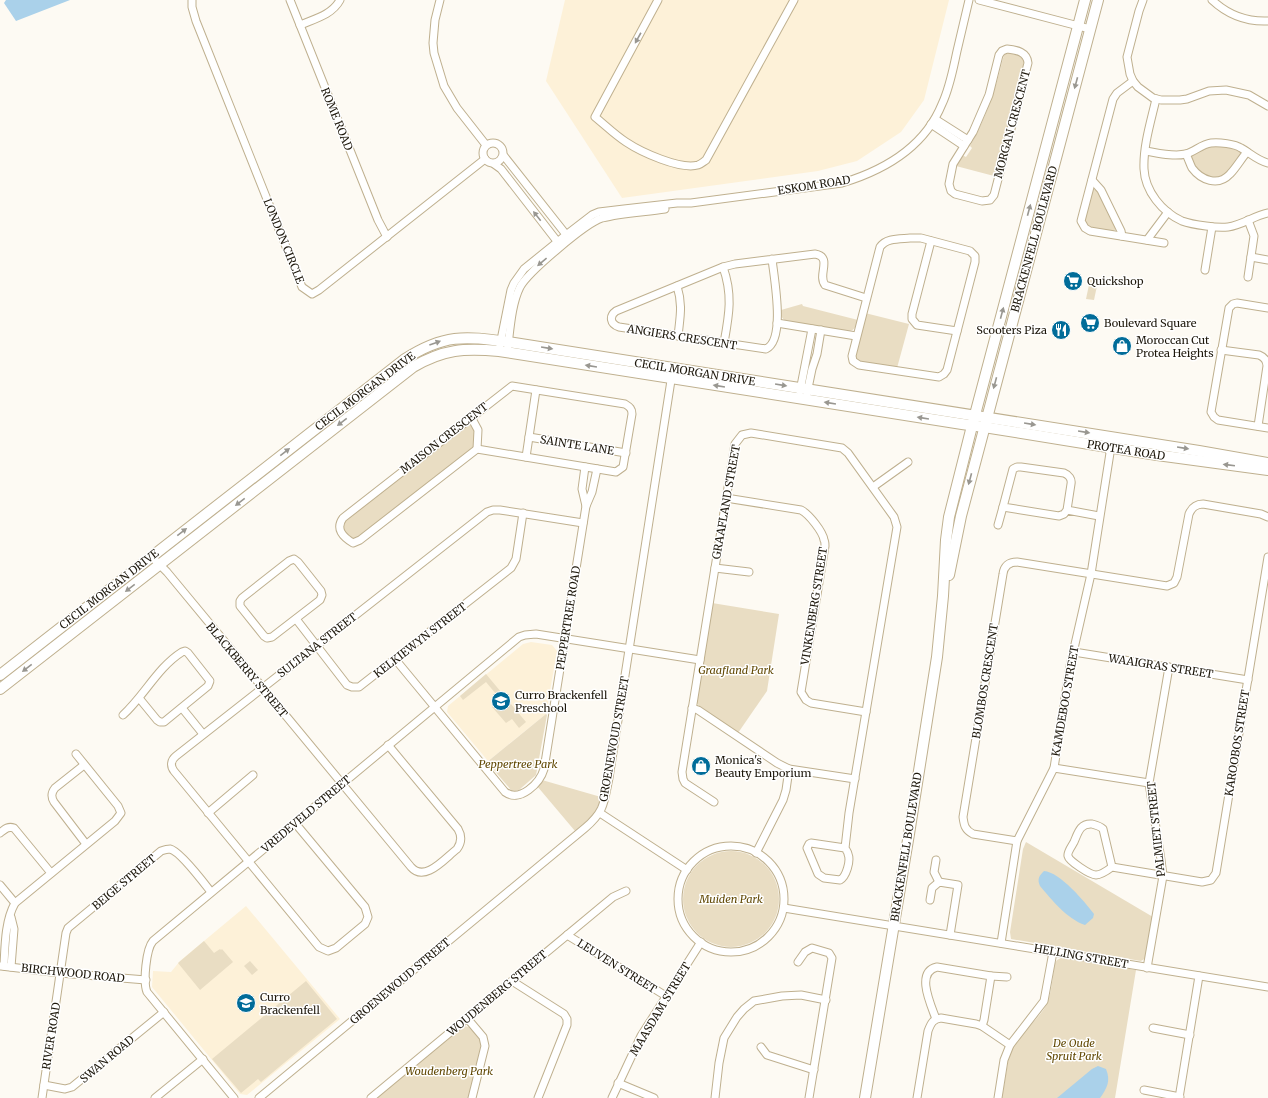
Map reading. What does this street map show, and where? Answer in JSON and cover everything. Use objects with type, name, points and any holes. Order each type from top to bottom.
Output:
[{"type":"street","name":"LONDON CIRCLE","points":[[192,0],[192,7],[196,21],[302,287],[308,292],[314,294],[485,159]]},
{"type":"street","name":"ROME ROAD","points":[[290,0],[378,220],[387,237]]},
{"type":"street","points":[[300,25],[329,13],[340,0]]},
{"type":"street","points":[[440,0],[435,20],[433,43],[444,86],[457,108],[486,145]]},
{"type":"street","points":[[655,1],[595,117],[626,142],[644,152],[672,163],[697,165],[706,160],[794,0]]},
{"type":"street","name":"ESKOM ROAD","points":[[503,352],[511,290],[514,283],[524,269],[568,237],[594,221],[602,218],[677,207],[691,203],[837,183],[864,176],[903,154],[914,145],[933,121],[942,105],[949,86],[969,0]]},
{"type":"street","points":[[979,0],[1090,29]]},
{"type":"street","name":"BRACKENFELL BOULEVARD","points":[[865,1098],[936,663],[949,517],[973,421],[1085,0]]},
{"type":"street","name":"BRACKENFELL BOULEVARD","points":[[943,596],[949,576],[961,516],[985,422],[1098,0]]},
{"type":"street","points":[[1143,0],[1127,57],[1128,69],[1133,81],[1138,87],[1156,99],[1180,100],[1209,91],[1226,90],[1252,97],[1268,106]]},
{"type":"street","points":[[1212,0],[1222,10],[1239,18],[1268,21]]},
{"type":"street","name":"MORGAN CRESCENT","points":[[1007,49],[1023,53],[1026,56],[1028,63],[994,194],[987,201],[957,195],[950,189],[949,184],[953,164],[966,143],[973,132],[991,90],[1000,53],[1007,49]]},
{"type":"street","points":[[1133,81],[1117,92],[1114,96],[1082,218],[1083,226],[1090,231],[1164,243]]},
{"type":"street","points":[[1156,99],[1144,168],[1148,185],[1156,200],[1176,218],[1186,222],[1212,227],[1229,227],[1268,213]]},
{"type":"street","points":[[933,121],[966,143]]},
{"type":"street","points":[[559,244],[501,169],[485,159],[483,153],[486,145],[493,142],[502,147],[504,156],[568,237]]},
{"type":"street","points":[[1146,151],[1167,154],[1186,154],[1211,143],[1236,146],[1261,161],[1268,163]]},
{"type":"street","points":[[1186,154],[1191,166],[1202,177],[1208,180],[1217,181],[1230,175],[1247,152]]},
{"type":"street","points":[[494,164],[499,162],[504,156]]},
{"type":"street","points":[[1092,180],[1101,190],[1122,236]]},
{"type":"street","points":[[1147,240],[1168,212]]},
{"type":"street","points":[[1248,220],[1254,236],[1248,277]]},
{"type":"street","points":[[1205,270],[1212,227]]},
{"type":"street","points":[[915,237],[931,241],[970,251],[975,256],[975,262],[947,370],[944,374],[939,376],[857,364],[853,361],[852,356],[880,247],[887,241],[915,237]]},
{"type":"street","points":[[931,241],[912,319],[917,325],[957,331]]},
{"type":"street","name":"ANGIERS CRESCENT","points":[[772,259],[778,303],[777,323],[773,342],[771,346],[766,349],[724,344],[616,326],[612,323],[612,315],[616,311],[723,267],[772,259],[814,254],[823,258],[825,263],[822,280],[825,286],[866,298]]},
{"type":"street","points":[[1251,257],[1268,260]]},
{"type":"street","points":[[723,267],[726,276],[730,308],[724,344]]},
{"type":"street","points":[[677,286],[680,296],[681,310],[678,336]]},
{"type":"street","points":[[1268,308],[1239,303],[1235,303],[1230,306],[1221,350],[1212,409],[1212,414],[1218,420],[1268,428]]},
{"type":"street","points":[[777,323],[856,336]]},
{"type":"street","points":[[804,394],[806,359],[812,329]]},
{"type":"street","points":[[804,394],[815,360],[821,330]]},
{"type":"street","name":"CECIL MORGAN DRIVE","points":[[0,675],[393,368],[414,353],[436,342],[458,338],[482,338],[505,341],[673,368],[804,394],[985,422]]},
{"type":"street","name":"CECIL MORGAN DRIVE","points":[[0,689],[413,367],[431,357],[451,351],[468,349],[503,352],[672,379],[804,394]]},
{"type":"street","points":[[1221,350],[1259,355],[1266,361],[1267,366],[1258,426]]},
{"type":"street","points":[[806,359],[815,360]]},
{"type":"street","name":"GROENEWOUD STREET","points":[[258,1098],[585,828],[600,812],[604,804],[609,778],[673,368]]},
{"type":"street","name":"MAISON CRESCENT","points":[[512,386],[536,390],[626,404],[631,410],[632,414],[624,465],[616,472],[477,449],[360,540],[354,543],[347,539],[339,530],[339,522],[343,518],[512,386]]},
{"type":"street","name":"SAINTE LANE","points":[[526,457],[536,390]]},
{"type":"street","points":[[471,417],[478,430],[479,440],[477,449]]},
{"type":"street","name":"PROTEA ROAD","points":[[985,422],[1113,437],[1199,450],[1268,463]]},
{"type":"street","name":"PROTEA ROAD","points":[[985,422],[1111,450],[1268,470]]},
{"type":"street","name":"GRAAFLAND STREET","points":[[714,802],[687,785],[683,779],[682,772],[735,444],[739,438],[748,433],[842,448],[848,453],[894,517],[897,527],[849,813],[845,848],[849,858],[846,875],[840,880],[824,878],[818,874],[806,848],[811,843],[845,848]]},
{"type":"street","name":"SAINTE LANE","points":[[529,437],[626,453]]},
{"type":"street","name":"KAMDEBOO STREET","points":[[1002,943],[1017,841],[1054,768],[1074,652],[1091,574],[1099,516],[1113,437]]},
{"type":"street","points":[[873,487],[908,462]]},
{"type":"street","points":[[585,467],[582,489],[586,506]]},
{"type":"street","points":[[998,525],[1012,471],[1015,468],[1021,467],[1064,473],[1069,476],[1071,482],[1067,510],[1064,514],[1058,516],[1003,507]]},
{"type":"street","points":[[586,506],[592,492],[596,469]]},
{"type":"street","name":"VINKENBERG STREET","points":[[726,498],[801,510],[809,515],[822,533],[825,546],[801,692],[806,700],[811,703],[866,712]]},
{"type":"street","points":[[1091,574],[1165,586],[1169,585],[1174,583],[1177,577],[1189,514],[1194,507],[1199,504],[1204,504],[1261,514],[1268,517]]},
{"type":"street","name":"PEPPERTREE ROAD","points":[[395,659],[505,792],[512,795],[520,795],[537,782],[543,772],[586,506]]},
{"type":"street","name":"SULTANA STREET","points":[[295,823],[365,907],[368,917],[365,924],[336,948],[328,951],[319,947],[174,772],[171,766],[174,758],[487,512],[497,510],[583,523]]},
{"type":"street","points":[[1067,510],[1099,516]]},
{"type":"street","name":"KELKIEWYN STREET","points":[[296,619],[348,685],[357,688],[511,568],[516,559],[523,513]]},
{"type":"street","name":"BLACKBERRY STREET","points":[[151,556],[161,564],[411,867],[416,872],[423,873],[430,871],[457,849],[461,838],[459,832],[388,745]]},
{"type":"street","name":"KAROOBOS STREET","points":[[1112,867],[1205,882],[1213,878],[1216,873],[1268,557]]},
{"type":"street","points":[[292,560],[296,560],[298,562],[321,591],[322,595],[320,600],[296,619],[271,638],[267,638],[259,630],[240,604],[242,598],[292,560]]},
{"type":"street","name":"BLOMBOS CRESCENT","points":[[1017,841],[973,834],[965,828],[963,817],[1003,571],[1007,565],[1017,562],[1091,574]]},
{"type":"street","points":[[715,568],[749,572]]},
{"type":"street","name":"VREDEVELD STREET","points":[[234,1098],[147,992],[145,988],[149,947],[152,941],[519,637],[536,634],[700,660]]},
{"type":"street","points":[[123,715],[180,652],[185,651],[188,653],[208,678],[210,683],[165,722],[160,722],[139,698]]},
{"type":"street","name":"WAAIGRAS STREET","points":[[1074,652],[1248,680]]},
{"type":"street","name":"PALMIET STREET","points":[[1147,968],[1163,876],[1149,783],[1169,667]]},
{"type":"street","points":[[182,708],[203,734]]},
{"type":"street","points":[[692,708],[698,710],[777,763],[790,769],[855,779]]},
{"type":"street","points":[[5,966],[14,929],[10,915],[15,903],[115,821],[121,813],[118,806],[84,766],[76,754]]},
{"type":"street","points":[[84,766],[55,788],[51,797],[86,844]]},
{"type":"street","points":[[1054,768],[1149,783]]},
{"type":"street","points":[[756,853],[783,800],[790,769]]},
{"type":"street","points":[[208,813],[253,775]]},
{"type":"street","points":[[600,812],[687,870]]},
{"type":"street","points":[[1090,824],[1100,826],[1103,829],[1112,867],[1100,874],[1095,875],[1069,859],[1069,852],[1083,826],[1090,824]]},
{"type":"street","points":[[0,833],[7,828],[14,828],[51,873]]},
{"type":"street","points":[[724,847],[746,849],[756,853],[767,860],[776,870],[781,882],[784,895],[784,908],[777,926],[764,941],[748,950],[728,952],[714,949],[701,942],[691,933],[684,922],[680,909],[679,895],[681,882],[687,870],[694,861],[703,854],[724,847]]},
{"type":"street","name":"BEIGE STREET","points":[[60,973],[68,928],[161,851],[169,849],[176,852],[211,892]]},
{"type":"street","points":[[936,860],[934,872],[939,882]]},
{"type":"street","points":[[930,900],[932,888],[939,882],[958,885],[950,935]]},
{"type":"street","points":[[0,885],[15,903]]},
{"type":"street","name":"WOUDENBERG STREET","points":[[371,1098],[567,935],[613,898],[626,891]]},
{"type":"street","name":"HELLING STREET","points":[[784,908],[1268,987]]},
{"type":"street","name":"LEUVEN STREET","points":[[567,935],[666,996]]},
{"type":"street","name":"MAASDAM STREET","points":[[612,1098],[641,1036],[701,942]]},
{"type":"street","points":[[798,962],[805,952],[812,948],[829,953],[831,954],[832,958],[809,1098]]},
{"type":"street","points":[[998,1098],[1004,1060],[1010,1045],[1044,1001],[1053,952]]},
{"type":"street","name":"BIRCHWOOD ROAD","points":[[5,966],[60,973],[146,980]]},
{"type":"street","points":[[936,1019],[925,988],[928,973],[931,969],[939,967],[991,976],[1007,977]]},
{"type":"street","name":"RIVER ROAD","points":[[42,1098],[60,973]]},
{"type":"street","points":[[982,1026],[991,976]]},
{"type":"street","points":[[1144,1090],[1179,1097],[1200,976]]},
{"type":"street","points":[[512,981],[553,1006],[564,1014],[567,1019],[567,1025],[538,1098]]},
{"type":"street","points":[[715,1098],[719,1063],[724,1038],[737,1016],[744,1008],[754,1001],[782,996],[801,995],[826,1000]]},
{"type":"street","name":"SWAN ROAD","points":[[44,1085],[65,1089],[72,1087],[164,1012]]},
{"type":"street","points":[[467,1018],[483,1037],[485,1046],[472,1098]]},
{"type":"street","points":[[918,1098],[928,1031],[930,1025],[936,1019],[941,1018],[982,1026],[1010,1045]]},
{"type":"street","points":[[1153,1028],[1190,1035]]},
{"type":"street","points":[[761,1047],[767,1055],[814,1070]]},
{"type":"street","points":[[155,1098],[203,1059]]},
{"type":"street","points":[[618,1083],[654,1098]]},
{"type":"shaded area","points":[[565,0],[949,0],[924,100],[901,132],[857,161],[818,171],[622,198],[546,81]]},
{"type":"shaded area","name":"Curro Brackenfell Preschool","points":[[531,642],[552,645],[557,651],[546,714],[488,761],[447,712],[448,706],[523,644]]},
{"type":"shaded area","name":"Curro Brackenfell","points":[[246,906],[340,1019],[247,1095],[240,1094],[152,987],[153,971],[171,972],[180,961]]},
{"type":"green space","points":[[1009,53],[1021,56],[1024,62],[994,176],[956,166],[962,155],[966,157],[972,148],[970,146],[990,103],[1003,58],[1005,54]]},
{"type":"green space","points":[[1208,146],[1224,146],[1240,150],[1240,156],[1230,171],[1221,177],[1211,178],[1206,176],[1193,164],[1191,154]]},
{"type":"green space","points":[[1095,189],[1098,190],[1116,228],[1114,231],[1093,229],[1084,222],[1092,191]]},
{"type":"green space","points":[[1090,280],[1098,281],[1094,300],[1086,299]]},
{"type":"green space","points":[[802,304],[803,306],[858,320],[856,326],[854,329],[848,331],[787,321],[782,318],[781,310]]},
{"type":"green space","points":[[865,313],[909,324],[897,368],[858,361],[855,357]]},
{"type":"green space","points":[[468,425],[472,425],[475,431],[473,448],[355,540],[351,539],[343,529],[343,522]]},
{"type":"green space","name":"Graafland Park","points":[[712,603],[779,614],[767,691],[738,733],[700,707],[696,702]]},
{"type":"green space","points":[[486,674],[526,722],[519,728],[512,719],[506,723],[492,707],[501,700],[486,682],[463,700],[460,696]]},
{"type":"green space","name":"Peppertree Park","points":[[546,714],[536,775],[519,790],[511,790],[487,762]]},
{"type":"green space","points":[[542,780],[601,797],[597,808],[584,824],[575,831],[537,786]]},
{"type":"green space","points":[[1026,842],[1153,917],[1146,958],[1141,961],[1011,939],[1010,932],[1023,849]]},
{"type":"green space","name":"Muiden Park","points":[[731,851],[750,854],[765,865],[776,880],[779,899],[776,918],[765,933],[750,944],[731,947],[712,944],[697,933],[686,918],[683,899],[686,880],[697,865],[712,854]]},
{"type":"green space","points":[[204,941],[214,953],[222,949],[233,962],[200,990],[178,963]]},
{"type":"green space","name":"De Oude Spruit Park","points":[[1061,958],[1136,970],[1115,1098],[1002,1098],[1009,1056],[1020,1037],[1040,1015],[1047,1004],[1055,963]]},
{"type":"green space","points":[[250,961],[258,970],[252,975],[244,966]]},
{"type":"green space","points":[[306,981],[337,1019],[261,1082],[258,1079],[241,1093],[212,1059]]},
{"type":"green space","name":"Woudenberg Park","points":[[462,1026],[470,1027],[480,1039],[482,1044],[469,1098],[375,1098]]},
{"type":"water","points":[[6,0],[70,0],[16,21],[4,3]]},
{"type":"water","points":[[1044,871],[1057,876],[1072,888],[1094,914],[1093,918],[1085,925],[1066,914],[1040,886],[1039,878]]},
{"type":"water","points":[[1098,1066],[1106,1069],[1108,1077],[1106,1088],[1100,1098],[1057,1098],[1092,1069]]},
{"type":"place","name":"Quickshop","points":[[1073,281]]},
{"type":"place","name":"Boulevard Square","points":[[1090,323]]},
{"type":"place","name":"Scooters Piza","points":[[1061,330]]},
{"type":"place","name":"Moroccan Cut Protea Heights","points":[[1122,346]]},
{"type":"place","name":"Curro Brackenfell Preschool","points":[[501,701]]},
{"type":"place","name":"Monica's Beauty Emporium","points":[[701,766]]},
{"type":"place","name":"Curro Brackenfell","points":[[246,1003]]}]
